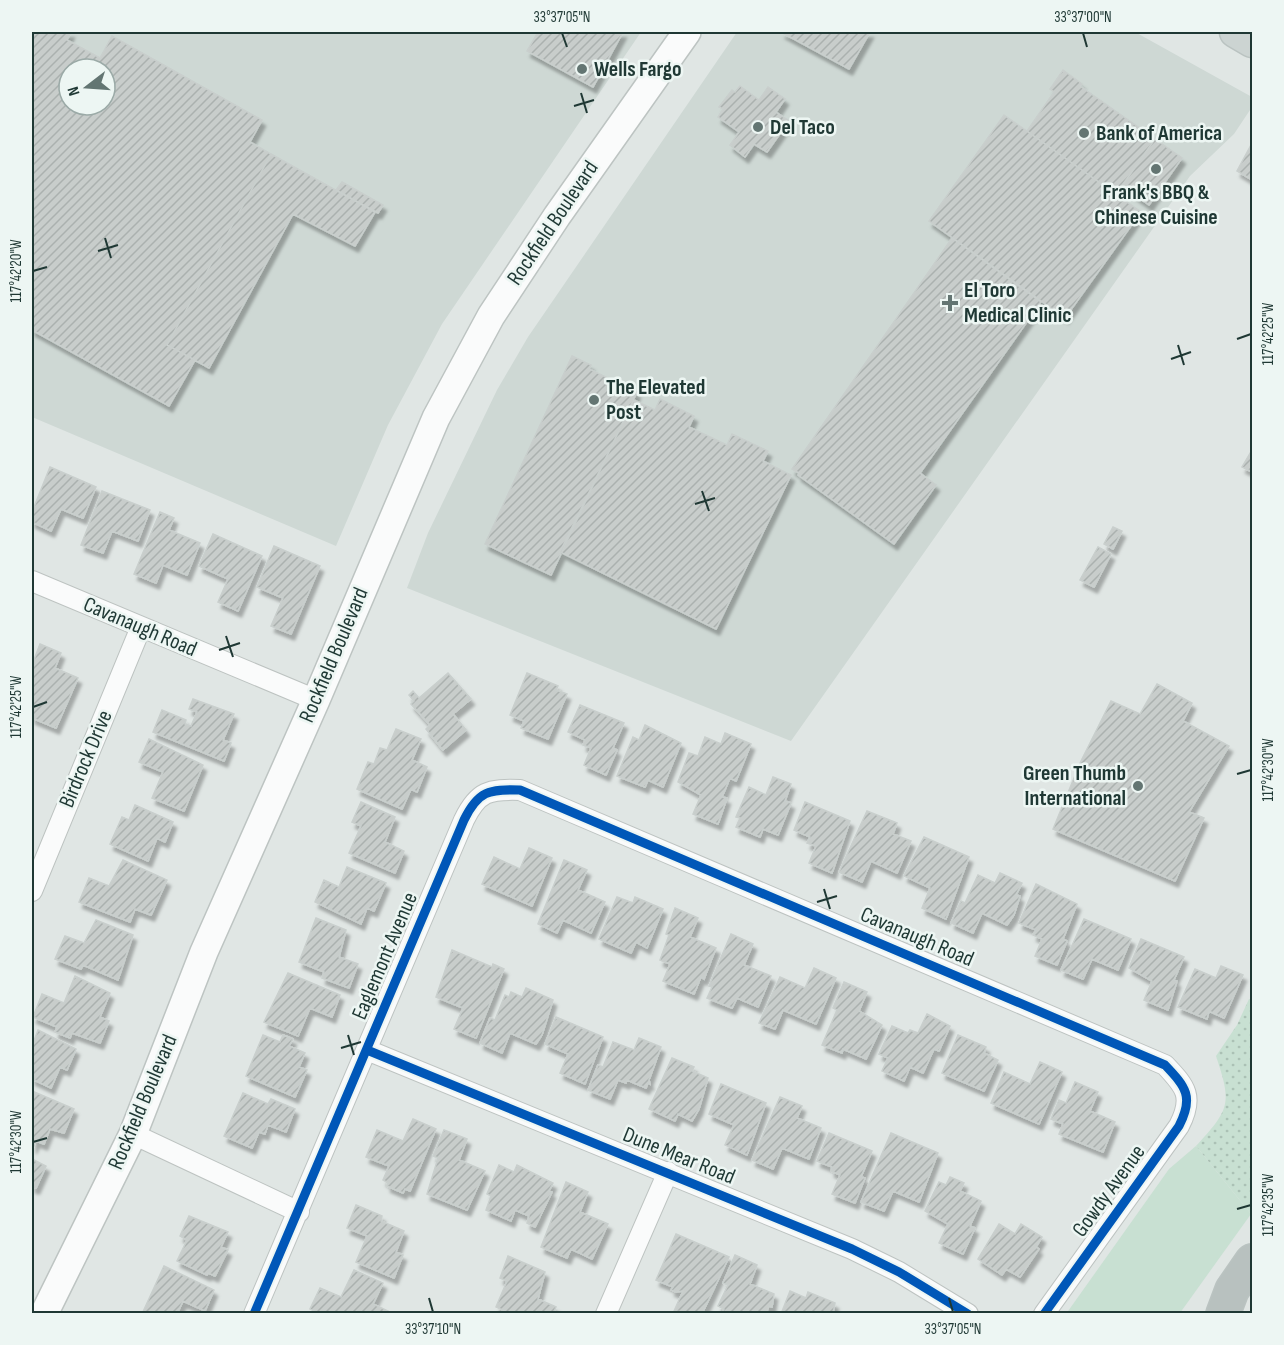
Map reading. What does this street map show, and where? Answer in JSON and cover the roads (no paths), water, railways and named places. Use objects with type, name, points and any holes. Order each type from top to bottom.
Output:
[{"type":"highway","points":[[1223,1314],[1232,1290],[1252,1261]]},
{"type":"main road","name":"Rockfield Boulevard","points":[[44,1314],[133,1134],[204,952],[316,700],[436,418],[491,316],[551,224],[687,32]]},
{"type":"main road","points":[[1235,32],[1252,42]]},
{"type":"street","name":"Cavanaugh Road","points":[[32,581],[316,700]]},
{"type":"street","name":"Birdrock Drive","points":[[32,891],[141,627]]},
{"type":"street","name":"Cavanaugh Road","points":[[493,789],[520,790],[1140,1052],[1165,1065],[1184,1085]]},
{"type":"street","name":"Eaglemont Avenue","points":[[254,1314],[473,802],[493,789]]},
{"type":"street","name":"Dune Mear Road","points":[[367,1050],[668,1172],[875,1260],[968,1314]]},
{"type":"street","name":"Gowdy Avenue","points":[[1044,1314],[1179,1126],[1188,1109],[1184,1085]]},
{"type":"street","points":[[133,1134],[299,1212]]},
{"type":"street","points":[[606,1314],[668,1172]]},
{"type":"place","name":"Wells Fargo","points":[[582,69]]},
{"type":"place","name":"Del Taco","points":[[758,127]]},
{"type":"place","name":"Bank of America","points":[[1084,133]]},
{"type":"place","name":"Frank's BBQ & Chinese Cuisine","points":[[1156,169]]},
{"type":"place","name":"El Toro Medical Clinic","points":[[950,303]]},
{"type":"place","name":"The Elevated Post","points":[[594,400]]},
{"type":"place","name":"Green Thumb International","points":[[1138,786]]}]
